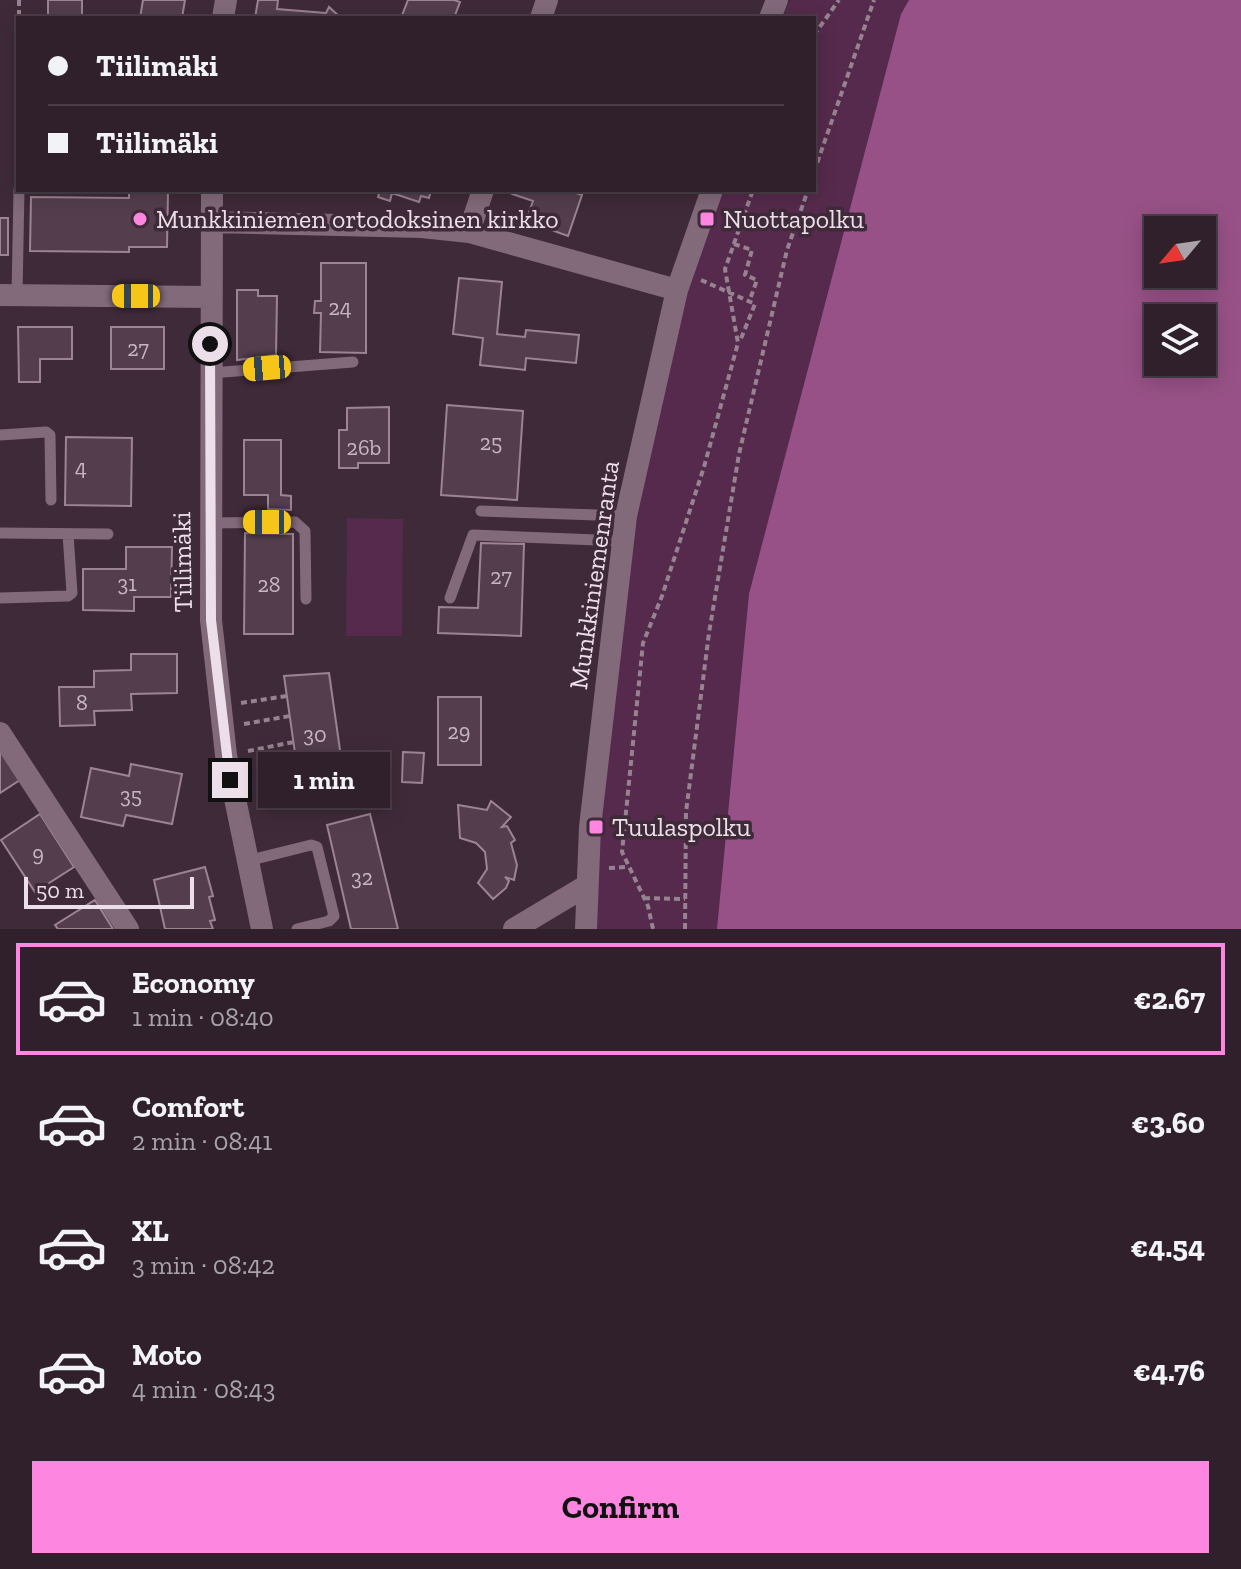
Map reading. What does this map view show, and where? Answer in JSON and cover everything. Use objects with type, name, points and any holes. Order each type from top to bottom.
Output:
[{"type":"street","name":"Tiilimäki","points":[[212,192],[211,620],[226,755],[262,929]]},
{"type":"street","points":[[469,232],[482,192]]},
{"type":"street","name":"Munkkiniemenranta","points":[[586,929],[586,886],[626,516],[680,282],[711,192]]},
{"type":"street","points":[[211,222],[422,227],[469,232],[680,282]]},
{"type":"street","points":[[9,295],[210,297]]},
{"type":"street","points":[[0,733],[128,929]]},
{"type":"street","points":[[514,929],[586,886]]},
{"type":"lane","points":[[9,295],[19,192]]},
{"type":"lane","points":[[210,373],[353,362]]},
{"type":"lane","points":[[0,435],[46,432],[50,435],[51,500]]},
{"type":"lane","points":[[481,511],[626,516]]},
{"type":"lane","points":[[210,523],[295,522],[305,531],[306,599]]},
{"type":"lane","points":[[0,533],[108,534]]},
{"type":"lane","points":[[0,598],[68,596],[72,593],[68,534]]},
{"type":"lane","points":[[450,598],[473,535],[623,541]]},
{"type":"lane","points":[[246,861],[311,845],[317,847],[334,916],[329,921],[297,929]]},
{"type":"path","points":[[816,32],[839,0]]},
{"type":"path","points":[[816,166],[874,0]]},
{"type":"path","points":[[738,343],[725,269],[752,192]]},
{"type":"path","points":[[685,929],[686,812],[709,633],[734,484],[787,250],[807,192]]},
{"type":"path","points":[[734,244],[752,250],[745,275],[757,280],[749,302]]},
{"type":"path","points":[[653,929],[644,898],[622,852],[643,643],[662,596],[704,467],[738,343],[755,304],[729,292],[680,282]]},
{"type":"path","points":[[220,717],[287,696]]},
{"type":"path","points":[[220,717],[290,716]]},
{"type":"path","points":[[226,755],[294,742]]},
{"type":"path","points":[[644,898],[685,899]]},
{"type":"shaded area","points":[[790,0],[909,0],[901,15],[805,929],[597,929],[600,826],[630,545],[686,297],[720,192],[816,192],[816,16],[783,16]]},
{"type":"shaded area","points":[[909,0],[1241,0],[1241,929],[717,929],[749,594],[901,14]]},
{"type":"shaded area","points":[[347,518],[403,519],[402,636],[346,636]]},
{"type":"building","points":[[48,0],[82,0],[82,16],[48,16]]},
{"type":"building","points":[[143,0],[185,0],[182,16],[140,16]]},
{"type":"building","points":[[258,0],[278,0],[277,9],[326,13],[329,7],[339,16],[255,16]]},
{"type":"building","points":[[408,0],[460,2],[455,16],[402,16]]},
{"type":"building","points":[[129,192],[168,192],[167,247],[129,247],[129,252],[30,251],[31,197],[129,198]]},
{"type":"building","points":[[379,192],[430,192],[429,198],[421,196],[419,202],[392,193],[390,201],[378,197]]},
{"type":"building","points":[[573,192],[582,195],[568,236],[526,221],[533,201],[512,194]]},
{"type":"building","points":[[0,218],[8,218],[8,255],[0,255]]},
{"type":"building","points":[[321,263],[366,263],[366,353],[320,352],[321,313],[314,313],[315,301],[321,301]]},
{"type":"building","points":[[459,278],[502,282],[497,334],[525,337],[526,330],[579,335],[576,363],[526,358],[525,370],[480,365],[483,338],[453,334]]},
{"type":"building","points":[[237,290],[258,290],[258,296],[277,296],[276,355],[237,360]]},
{"type":"building","points":[[18,327],[72,327],[72,359],[40,359],[40,382],[19,382]]},
{"type":"building","points":[[111,327],[164,327],[164,369],[111,369]]},
{"type":"building","points":[[447,405],[523,411],[517,500],[441,495]]},
{"type":"building","points":[[389,407],[389,463],[358,463],[358,468],[339,468],[339,430],[347,430],[347,408]]},
{"type":"building","points":[[66,437],[132,438],[131,506],[65,505]]},
{"type":"building","points":[[244,440],[281,440],[281,495],[291,496],[291,510],[268,509],[268,495],[244,495]]},
{"type":"building","points":[[245,533],[293,534],[293,634],[244,634]]},
{"type":"building","points":[[481,543],[524,544],[521,636],[438,633],[439,607],[478,608]]},
{"type":"building","points":[[126,547],[172,547],[171,597],[134,597],[134,611],[83,610],[83,569],[126,569]]},
{"type":"building","points":[[131,654],[177,654],[177,693],[131,694],[132,710],[94,711],[95,725],[60,726],[59,687],[94,687],[94,671],[131,670]]},
{"type":"building","points":[[329,673],[344,778],[300,788],[284,676]]},
{"type":"building","points":[[438,697],[481,697],[481,765],[438,765]]},
{"type":"building","points":[[0,749],[20,780],[0,793]]},
{"type":"building","points":[[403,752],[424,753],[422,783],[402,782]]},
{"type":"building","points":[[131,764],[182,774],[172,824],[126,815],[123,826],[81,817],[91,768],[129,776]]},
{"type":"building","points":[[292,769],[292,773],[298,772],[299,784],[294,785],[295,791],[266,795],[263,773]]},
{"type":"building","points":[[491,801],[511,817],[502,827],[507,826],[515,840],[511,843],[517,865],[514,880],[505,877],[509,881],[506,888],[493,899],[478,883],[487,869],[485,852],[476,843],[460,838],[458,805],[487,810]]},
{"type":"building","points":[[40,814],[74,867],[35,892],[1,840]]},
{"type":"building","points":[[370,814],[398,929],[351,929],[327,825]]},
{"type":"building","points":[[205,867],[213,896],[209,897],[215,920],[210,921],[213,929],[165,929],[154,880]]},
{"type":"building","points":[[95,900],[113,929],[58,929],[55,925]]},
{"type":"place","name":"Munkkiniemen ortodoksinen kirkko","points":[[140,219]]},
{"type":"place","name":"Nuottapolku","points":[[707,219]]},
{"type":"place","name":"Tuulaspolku","points":[[596,827]]},
{"type":"route","points":[[210,344],[211,620],[216,688],[230,780]]}]
